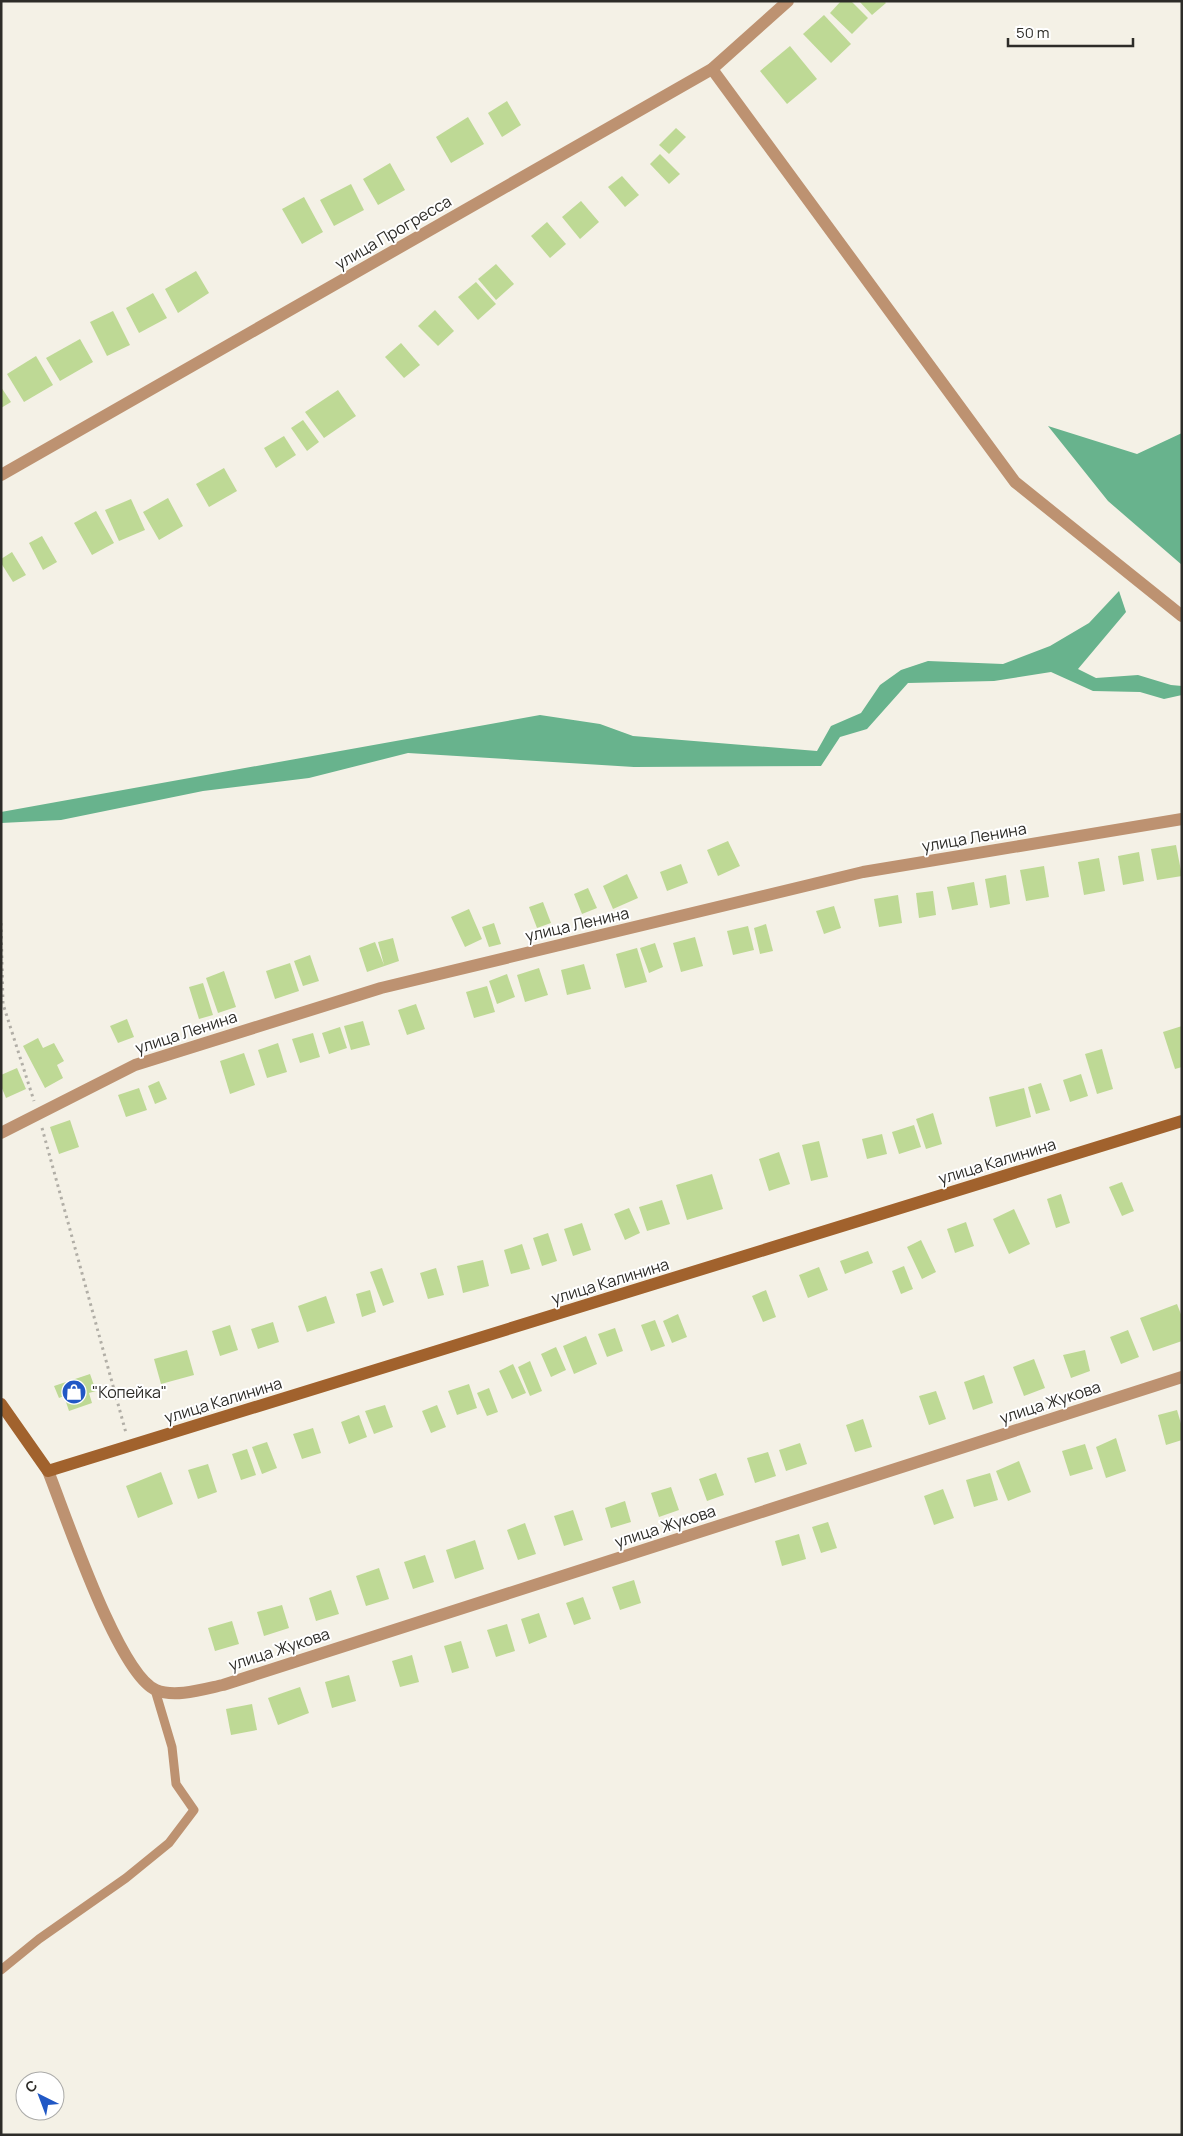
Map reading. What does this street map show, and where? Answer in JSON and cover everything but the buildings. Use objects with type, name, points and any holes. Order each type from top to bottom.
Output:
[{"type":"street","name":"улица Прогресса","points":[[1,475],[712,69],[788,1]]},
{"type":"street","points":[[712,69],[1015,482],[1182,616]]},
{"type":"street","name":"улица Ленина","points":[[1,1133],[135,1065],[381,988],[863,872],[1182,819]]},
{"type":"street","name":"улица Калинина","points":[[48,1470],[1182,1121]]},
{"type":"street","name":"улица Жукова","points":[[155,1690],[186,1693],[223,1684],[1182,1377]]},
{"type":"street","points":[[1,1404],[48,1470],[114,1638],[135,1671],[155,1690]]},
{"type":"lane","points":[[1,1970],[39,1939],[126,1878],[169,1843],[194,1810],[176,1784],[172,1747],[155,1690]]},
{"type":"path","points":[[1,923],[3,1004],[38,1113],[129,1446]]},
{"type":"shaded area","points":[[1048,426],[1137,454],[1182,433],[1182,565],[1108,501]]},
{"type":"shaded area","points":[[1119,591],[1126,612],[1078,669],[1096,678],[1138,675],[1171,685],[1182,686],[1182,695],[1164,699],[1140,692],[1093,691],[1051,672],[994,681],[908,683],[867,729],[840,737],[821,766],[634,767],[408,753],[309,778],[203,791],[61,820],[1,823],[1,812],[540,715],[600,724],[633,736],[817,751],[831,726],[861,713],[880,685],[901,670],[928,661],[1003,664],[1050,646],[1089,623]]},
{"type":"place","name":"\"Копейка\"","points":[[74,1392]]}]
